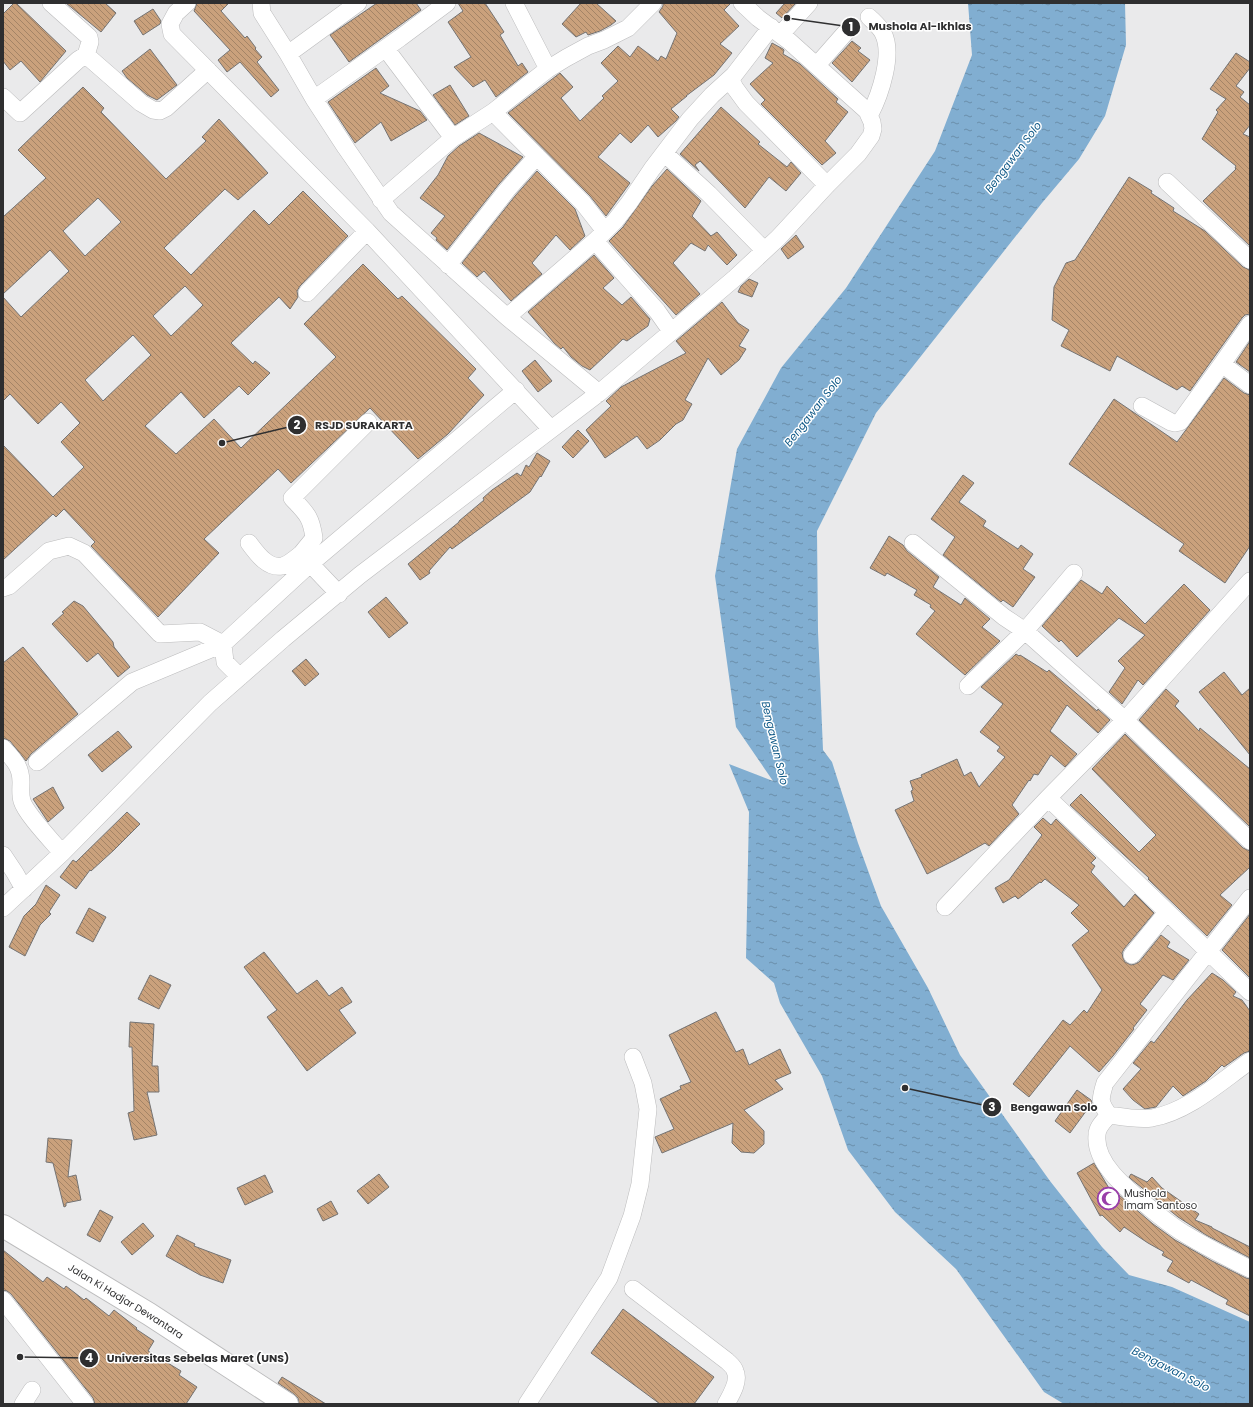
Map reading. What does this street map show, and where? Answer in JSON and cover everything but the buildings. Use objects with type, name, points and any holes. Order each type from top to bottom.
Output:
[{"type":"main road","name":"Jalan Ki Hadjar Dewantara","points":[[3,1226],[149,1314],[287,1404]]},
{"type":"street","points":[[3,97],[20,113],[86,55],[90,42],[89,37],[51,3]]},
{"type":"street","points":[[187,3],[176,13],[170,24],[172,34],[367,231],[551,429]]},
{"type":"street","points":[[261,3],[262,13],[314,98],[391,213],[448,265],[599,393]]},
{"type":"street","points":[[288,54],[358,3]]},
{"type":"street","points":[[314,98],[447,3]]},
{"type":"street","points":[[514,3],[548,69]]},
{"type":"street","points":[[381,200],[453,138],[493,112],[548,69],[578,51],[628,28],[653,3]]},
{"type":"street","points":[[3,908],[62,853],[210,703],[283,639],[360,575],[599,393],[720,291],[795,221],[827,185],[853,160],[866,144],[873,129],[870,114],[776,30],[758,18],[742,3]]},
{"type":"street","points":[[507,316],[600,236],[624,209],[664,153],[702,105],[730,79],[776,30],[809,3]]},
{"type":"street","points":[[869,17],[884,34],[886,44],[884,75],[880,93],[870,114]]},
{"type":"street","points":[[816,65],[846,32]]},
{"type":"street","points":[[386,48],[453,138]]},
{"type":"street","points":[[86,55],[141,103],[153,110],[160,111],[166,108],[208,70]]},
{"type":"street","points":[[730,79],[738,93],[749,106],[827,185]]},
{"type":"street","points":[[493,112],[583,203],[600,236],[671,331]]},
{"type":"street","points":[[664,153],[709,194],[764,250]]},
{"type":"street","points":[[448,265],[512,184],[538,156]]},
{"type":"street","points":[[1167,182],[1250,260]]},
{"type":"street","points":[[307,293],[367,231]]},
{"type":"street","points":[[1142,406],[1170,422],[1175,424],[1180,422],[1250,324]]},
{"type":"street","points":[[1222,364],[1250,384]]},
{"type":"street","points":[[37,762],[132,682],[223,644],[306,559],[516,390]]},
{"type":"street","points":[[306,559],[314,538],[312,523],[305,511],[292,498],[368,422]]},
{"type":"street","points":[[248,542],[259,556],[270,565],[282,566],[306,559]]},
{"type":"street","points":[[913,543],[1004,617],[1025,631],[1125,720],[1250,841]]},
{"type":"street","points":[[3,588],[9,586],[50,551],[69,546],[84,553],[160,634],[200,632],[223,644]]},
{"type":"street","points":[[306,559],[339,594]]},
{"type":"street","points":[[968,686],[1025,631],[1074,573]]},
{"type":"street","points":[[945,907],[1048,798],[1125,720],[1250,581]]},
{"type":"street","points":[[223,644],[225,662],[240,677]]},
{"type":"street","points":[[3,748],[19,766],[21,775],[22,802],[62,853]]},
{"type":"street","points":[[1048,798],[1139,883],[1250,992]]},
{"type":"street","points":[[3,856],[24,889]]},
{"type":"street","points":[[1250,898],[1105,1083],[1101,1096],[1101,1105],[1109,1115],[1131,1118],[1152,1118],[1172,1111],[1208,1091],[1250,1061]]},
{"type":"street","points":[[1132,955],[1167,912]]},
{"type":"street","points":[[527,1404],[609,1278],[632,1216],[640,1184],[648,1109],[643,1082],[633,1057]]},
{"type":"street","points":[[1109,1115],[1100,1125],[1097,1134],[1097,1144],[1102,1158],[1123,1186],[1184,1234],[1250,1269]]},
{"type":"street","points":[[633,1289],[727,1361],[735,1370],[737,1378],[731,1396],[726,1404]]},
{"type":"street","points":[[3,1300],[85,1404]]},
{"type":"water","points":[[968,3],[1125,3],[1126,45],[1105,116],[1079,159],[1042,203],[876,413],[817,531],[818,631],[823,750],[832,762],[858,843],[881,906],[928,988],[960,1055],[1050,1181],[1102,1247],[1129,1275],[1172,1287],[1250,1322],[1250,1404],[1064,1404],[1044,1392],[956,1269],[895,1212],[848,1150],[822,1076],[780,1003],[774,983],[746,958],[749,812],[729,764],[773,781],[736,727],[715,576],[737,449],[781,368],[846,288],[935,151],[972,55]]},
{"type":"place","name":"Mushola Al-Ikhlas","points":[[787,18]]},
{"type":"place","name":"RSJD SURAKARTA","points":[[222,443]]},
{"type":"place","name":"Bengawan Solo","points":[[905,1088]]},
{"type":"place","name":"Mushola Imam Santoso","points":[[1109,1199]]},
{"type":"place","name":"Universitas Sebelas Maret (UNS)","points":[[20,1357]]}]
